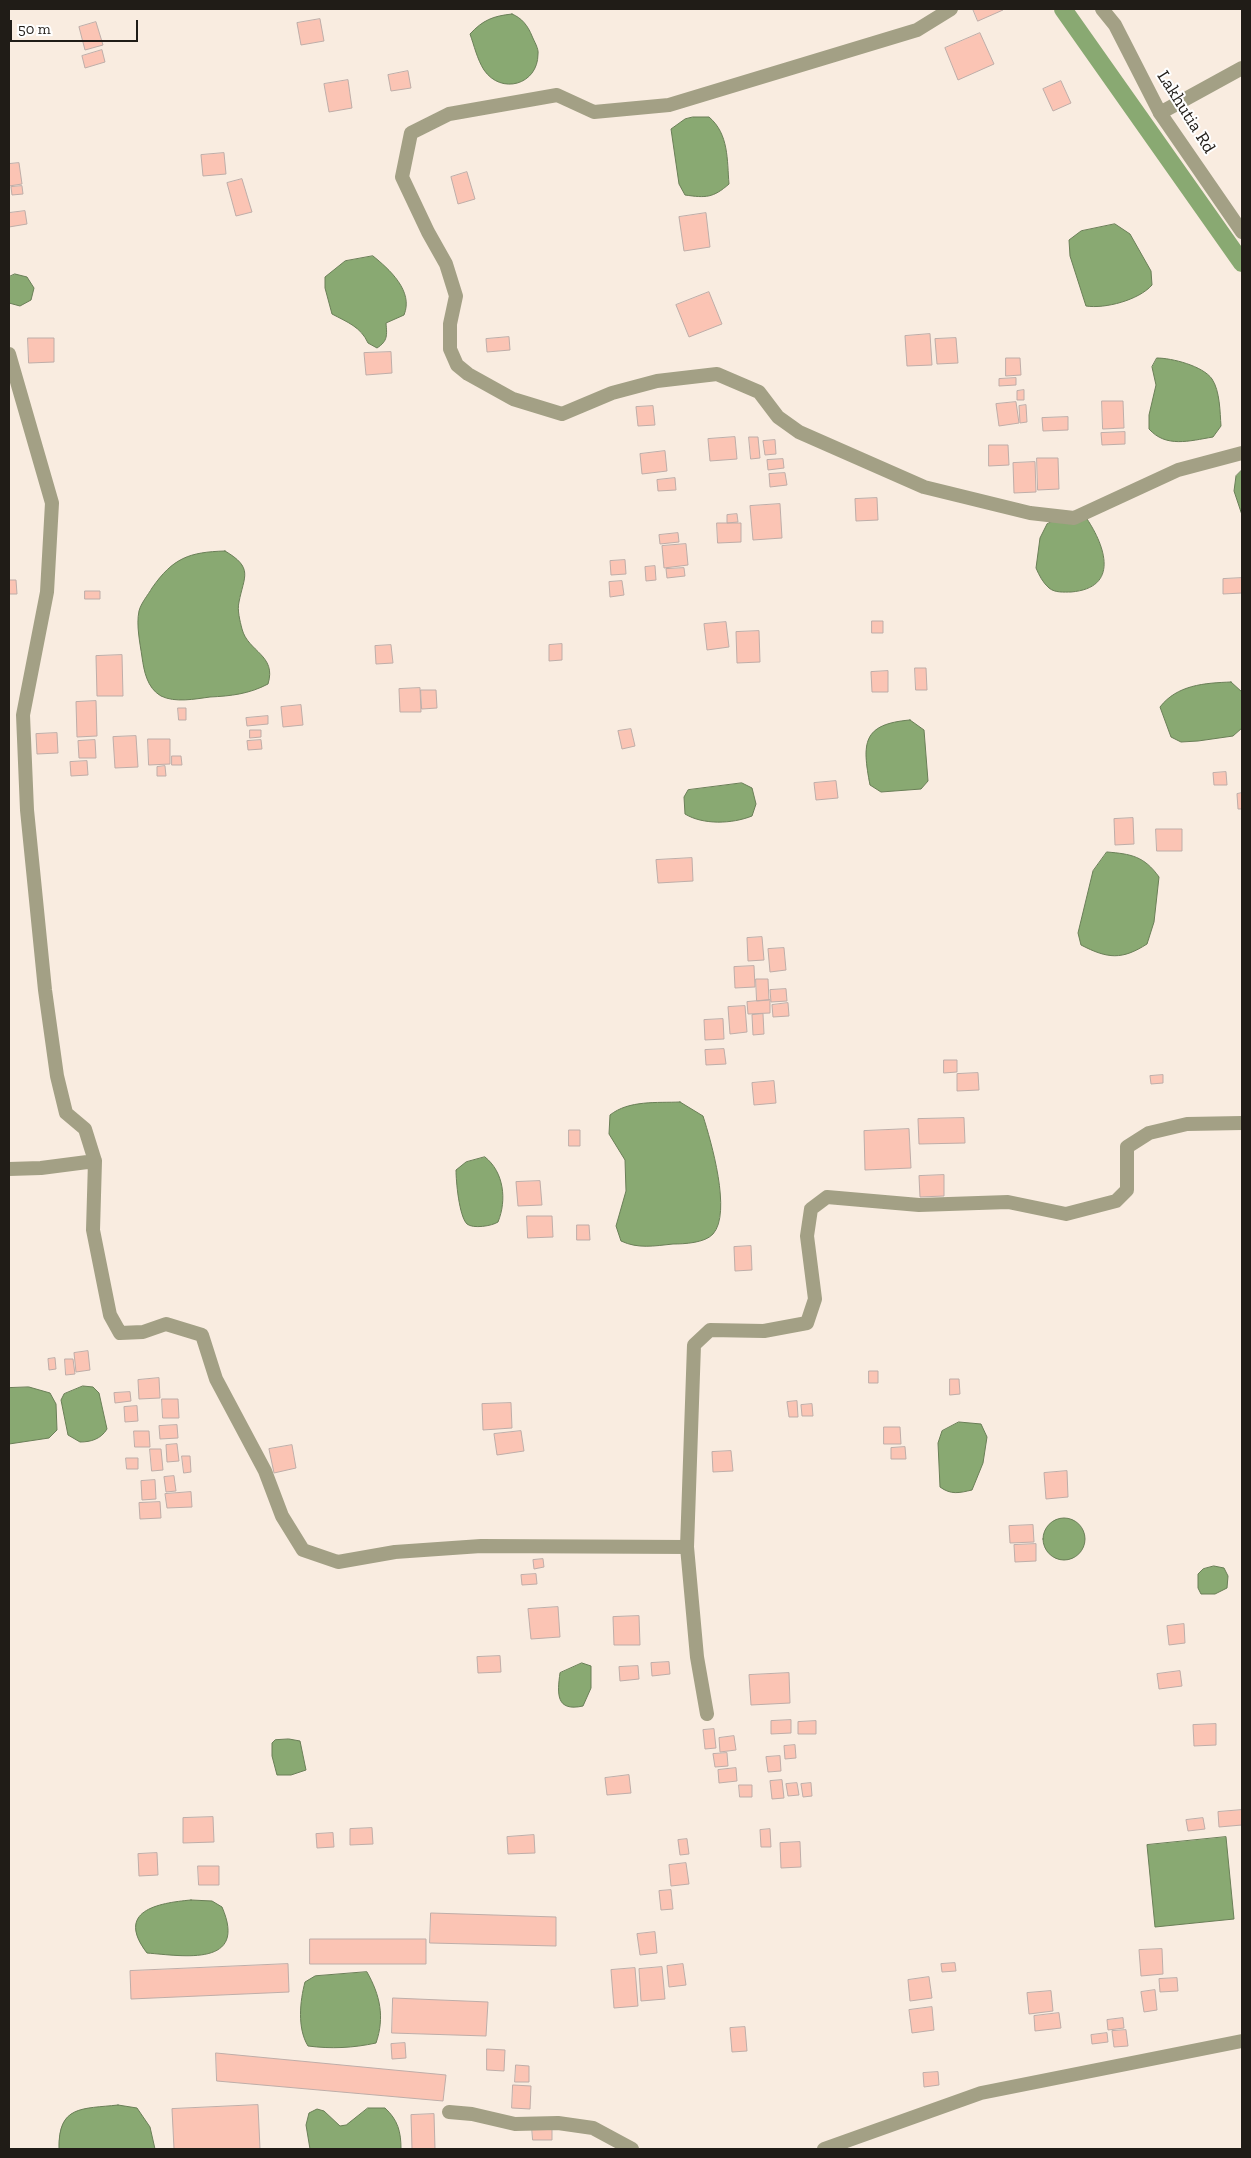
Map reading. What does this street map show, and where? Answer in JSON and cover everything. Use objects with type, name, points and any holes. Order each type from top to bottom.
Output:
[{"type":"street","points":[[951,9],[917,30],[669,105],[594,112],[557,94],[448,114],[411,133],[402,178],[446,264],[456,296],[450,324],[450,349],[458,365],[468,374],[513,399],[562,414],[612,392],[657,381],[717,374],[759,392],[778,417],[799,432],[924,486],[1030,513],[1074,518],[1178,470],[1242,453]]},
{"type":"street","name":"Lakhutia Rd","points":[[1102,9],[1115,25],[1160,113],[1242,232]]},
{"type":"street","points":[[1160,113],[1242,68]]},
{"type":"street","points":[[9,354],[52,503],[47,592],[23,715],[27,810],[45,990],[57,1076],[66,1113],[85,1129],[95,1161],[93,1230],[110,1315],[120,1333],[143,1332],[166,1324],[202,1335],[216,1379],[266,1471],[282,1516],[303,1550],[338,1562],[394,1552],[481,1546],[687,1547]]},
{"type":"street","points":[[707,1714],[697,1657],[687,1547],[694,1345],[710,1330],[764,1331],[807,1323],[814,1299],[807,1236],[811,1209],[827,1197],[918,1205],[1008,1202],[1066,1214],[1116,1201],[1127,1190],[1127,1147],[1149,1133],[1187,1124],[1242,1123]]},
{"type":"street","points":[[9,1169],[41,1168],[95,1161]]},
{"type":"street","points":[[824,2149],[981,2093],[1242,2041]]},
{"type":"street","points":[[449,2112],[472,2114],[515,2124],[558,2123],[593,2128],[632,2149]]},
{"type":"shaded area","points":[[512,14],[522,20],[527,26],[538,52],[536,65],[532,73],[517,83],[509,84],[491,78],[484,70],[470,34],[479,25],[489,20]]},
{"type":"shaded area","points":[[709,117],[720,131],[726,148],[729,184],[709,196],[685,195],[679,184],[671,129],[685,119]]},
{"type":"shaded area","points":[[1115,224],[1130,234],[1151,271],[1152,285],[1139,295],[1112,305],[1086,306],[1070,256],[1069,240],[1081,231]]},
{"type":"shaded area","points":[[373,256],[398,281],[406,297],[404,315],[386,323],[386,337],[377,348],[368,343],[362,333],[353,326],[332,314],[325,288],[325,277],[345,261]]},
{"type":"shaded area","points":[[15,274],[27,277],[34,288],[31,300],[20,306],[9,303],[9,277]]},
{"type":"shaded area","points":[[1157,358],[1171,359],[1195,367],[1208,374],[1212,379],[1218,395],[1221,426],[1213,437],[1178,442],[1170,441],[1156,435],[1149,429],[1149,415],[1156,385],[1152,367]]},
{"type":"shaded area","points":[[1242,470],[1242,515],[1234,491],[1236,476]]},
{"type":"shaded area","points":[[1058,519],[1087,519],[1099,541],[1104,564],[1102,574],[1097,583],[1086,589],[1071,592],[1054,591],[1045,584],[1036,568],[1040,538],[1047,524]]},
{"type":"shaded area","points":[[225,551],[240,562],[245,573],[238,605],[242,629],[245,637],[269,666],[268,684],[240,694],[225,696],[179,700],[161,696],[149,684],[144,668],[138,628],[140,608],[152,588],[175,563],[192,555]]},
{"type":"shaded area","points":[[1231,682],[1242,692],[1242,728],[1233,736],[1198,741],[1181,742],[1171,737],[1160,707],[1167,700],[1174,694],[1192,687],[1211,683]]},
{"type":"shaded area","points":[[910,720],[924,730],[928,781],[921,789],[881,792],[870,785],[866,758],[866,747],[869,738],[874,731],[882,726]]},
{"type":"shaded area","points":[[742,783],[752,788],[756,804],[752,816],[736,821],[709,822],[692,818],[685,814],[684,797],[688,790]]},
{"type":"shaded area","points":[[1107,852],[1136,857],[1148,865],[1159,877],[1154,922],[1147,944],[1130,953],[1115,956],[1099,953],[1081,945],[1078,933],[1093,871]]},
{"type":"shaded area","points":[[680,1102],[703,1116],[718,1176],[721,1210],[718,1224],[713,1234],[709,1237],[694,1242],[646,1246],[627,1244],[621,1241],[616,1226],[626,1191],[625,1160],[609,1134],[610,1115],[618,1110],[634,1105]]},
{"type":"shaded area","points":[[485,1157],[500,1178],[503,1196],[501,1214],[498,1222],[487,1226],[470,1226],[464,1220],[460,1206],[456,1170],[466,1162]]},
{"type":"shaded area","points":[[83,1386],[93,1387],[99,1393],[107,1429],[95,1439],[80,1442],[68,1435],[61,1400],[64,1394]]},
{"type":"shaded area","points":[[29,1387],[50,1393],[56,1404],[57,1430],[49,1438],[9,1444],[9,1388]]},
{"type":"shaded area","points":[[959,1422],[981,1424],[987,1437],[983,1463],[972,1490],[955,1493],[940,1487],[938,1443],[942,1431]]},
{"type":"shaded area","points":[[1068,1518],[1076,1521],[1082,1527],[1085,1539],[1082,1551],[1076,1557],[1060,1560],[1052,1557],[1046,1551],[1043,1535],[1046,1527],[1052,1521]]},
{"type":"shaded area","points":[[1214,1566],[1224,1568],[1228,1576],[1227,1588],[1215,1594],[1201,1594],[1198,1588],[1198,1574],[1203,1569]]},
{"type":"shaded area","points":[[582,1663],[591,1666],[591,1688],[583,1706],[568,1706],[560,1700],[560,1673]]},
{"type":"shaded area","points":[[289,1739],[300,1741],[306,1770],[291,1775],[277,1775],[272,1756],[272,1743],[275,1740]]},
{"type":"shaded area","points":[[1226,1837],[1234,1919],[1155,1927],[1147,1845]]},
{"type":"shaded area","points":[[191,1900],[212,1901],[222,1907],[228,1926],[226,1940],[219,1949],[208,1954],[194,1956],[147,1953],[138,1939],[136,1927],[138,1919],[144,1912],[154,1907]]},
{"type":"shaded area","points":[[367,1972],[380,2006],[381,2015],[376,2043],[342,2048],[308,2046],[302,2031],[300,2014],[305,1982],[315,1976]]},
{"type":"shaded area","points":[[118,2105],[137,2108],[150,2127],[155,2149],[59,2149],[63,2124],[68,2117],[83,2109]]},
{"type":"shaded area","points":[[368,2108],[385,2108],[393,2117],[398,2127],[401,2149],[310,2149],[306,2125],[309,2113],[317,2109],[324,2111],[340,2126],[346,2125]]},
{"type":"building","points":[[973,9],[1002,9],[1003,10],[978,21]]},
{"type":"building","points":[[320,19],[324,41],[301,45],[297,23]]},
{"type":"building","points":[[96,22],[103,45],[85,50],[79,27]]},
{"type":"building","points":[[980,33],[994,64],[958,80],[945,48]]},
{"type":"building","points":[[102,50],[105,62],[85,68],[82,56]]},
{"type":"building","points":[[408,71],[411,88],[391,91],[388,75]]},
{"type":"building","points":[[348,80],[352,108],[329,112],[324,84]]},
{"type":"building","points":[[1061,81],[1071,103],[1053,111],[1043,89]]},
{"type":"building","points":[[224,153],[226,174],[203,176],[201,155]]},
{"type":"building","points":[[19,163],[22,184],[9,186],[9,164]]},
{"type":"building","points":[[467,172],[475,199],[458,204],[451,177]]},
{"type":"building","points":[[242,179],[252,212],[236,216],[227,183]]},
{"type":"building","points":[[22,186],[23,194],[12,195],[11,187]]},
{"type":"building","points":[[25,211],[27,224],[9,227],[9,213]]},
{"type":"building","points":[[706,213],[710,247],[684,251],[679,217]]},
{"type":"building","points":[[709,292],[722,324],[689,337],[676,305]]},
{"type":"building","points":[[930,334],[932,365],[907,366],[905,336]]},
{"type":"building","points":[[509,337],[510,350],[487,352],[486,339]]},
{"type":"building","points":[[28,338],[54,338],[54,362],[29,363]]},
{"type":"building","points":[[956,338],[958,363],[937,364],[935,339]]},
{"type":"building","points":[[391,352],[392,373],[366,375],[364,353]]},
{"type":"building","points":[[1006,358],[1020,358],[1021,375],[1006,376]]},
{"type":"building","points":[[1016,378],[1016,385],[999,386],[999,379]]},
{"type":"building","points":[[1024,390],[1024,400],[1017,400],[1017,391]]},
{"type":"building","points":[[1102,401],[1123,401],[1124,428],[1103,429]]},
{"type":"building","points":[[1016,402],[1019,423],[999,426],[996,404]]},
{"type":"building","points":[[1026,405],[1027,422],[1020,423],[1019,406]]},
{"type":"building","points":[[653,406],[655,425],[638,426],[636,407]]},
{"type":"building","points":[[1068,417],[1068,430],[1043,431],[1042,418]]},
{"type":"building","points":[[1125,432],[1125,444],[1102,445],[1101,433]]},
{"type":"building","points":[[735,437],[737,459],[710,461],[708,439]]},
{"type":"building","points":[[749,437],[758,437],[760,458],[751,459]]},
{"type":"building","points":[[775,440],[776,454],[765,455],[763,441]]},
{"type":"building","points":[[989,445],[1008,445],[1009,465],[989,466]]},
{"type":"building","points":[[665,451],[667,471],[642,474],[640,454]]},
{"type":"building","points":[[1037,458],[1058,458],[1059,489],[1038,490]]},
{"type":"building","points":[[783,459],[784,468],[768,470],[767,460]]},
{"type":"building","points":[[1035,462],[1036,492],[1014,493],[1013,463]]},
{"type":"building","points":[[785,473],[787,485],[770,487],[769,474]]},
{"type":"building","points":[[675,478],[676,490],[658,491],[657,480]]},
{"type":"building","points":[[877,498],[878,520],[856,521],[855,499]]},
{"type":"building","points":[[780,504],[782,538],[753,540],[750,506]]},
{"type":"building","points":[[737,514],[738,522],[727,523],[727,515]]},
{"type":"building","points":[[717,523],[741,523],[741,542],[718,543]]},
{"type":"building","points":[[678,533],[679,542],[660,544],[659,535]]},
{"type":"building","points":[[686,544],[688,565],[664,568],[662,546]]},
{"type":"building","points":[[625,560],[626,574],[611,575],[610,561]]},
{"type":"building","points":[[655,566],[656,580],[646,581],[645,567]]},
{"type":"building","points":[[684,568],[685,576],[667,578],[666,569]]},
{"type":"building","points":[[1242,578],[1242,593],[1223,594],[1223,579]]},
{"type":"building","points":[[9,580],[16,580],[17,594],[10,594]]},
{"type":"building","points":[[622,581],[624,595],[610,597],[609,582]]},
{"type":"building","points":[[85,591],[100,591],[100,599],[85,599]]},
{"type":"building","points":[[872,621],[883,621],[883,633],[872,633]]},
{"type":"building","points":[[726,622],[729,647],[707,650],[704,624]]},
{"type":"building","points":[[759,631],[760,662],[737,663],[736,632]]},
{"type":"building","points":[[562,644],[562,660],[549,661],[549,645]]},
{"type":"building","points":[[391,645],[393,663],[376,664],[375,646]]},
{"type":"building","points":[[122,655],[123,696],[97,696],[96,656]]},
{"type":"building","points":[[915,668],[926,668],[927,690],[916,690]]},
{"type":"building","points":[[888,671],[888,692],[872,692],[871,672]]},
{"type":"building","points":[[420,688],[421,712],[400,712],[399,689]]},
{"type":"building","points":[[421,690],[436,690],[437,708],[422,709]]},
{"type":"building","points":[[96,701],[97,736],[77,737],[76,702]]},
{"type":"building","points":[[301,705],[303,725],[283,727],[281,707]]},
{"type":"building","points":[[178,708],[186,708],[186,720],[179,720]]},
{"type":"building","points":[[268,716],[268,724],[247,726],[246,718]]},
{"type":"building","points":[[631,729],[635,746],[622,749],[618,731]]},
{"type":"building","points":[[250,730],[261,730],[261,737],[250,738]]},
{"type":"building","points":[[57,733],[58,753],[37,754],[36,734]]},
{"type":"building","points":[[136,736],[138,767],[115,768],[113,737]]},
{"type":"building","points":[[148,739],[170,739],[170,764],[149,765]]},
{"type":"building","points":[[95,740],[96,758],[79,758],[78,741]]},
{"type":"building","points":[[261,740],[262,749],[248,750],[247,741]]},
{"type":"building","points":[[172,756],[181,756],[182,765],[172,765]]},
{"type":"building","points":[[87,761],[88,775],[71,776],[70,762]]},
{"type":"building","points":[[165,766],[166,776],[157,776],[157,767]]},
{"type":"building","points":[[1226,772],[1227,785],[1214,785],[1213,773]]},
{"type":"building","points":[[836,781],[838,798],[816,800],[814,783]]},
{"type":"building","points":[[1242,793],[1242,809],[1238,809],[1237,794]]},
{"type":"building","points":[[1133,818],[1134,844],[1115,845],[1114,819]]},
{"type":"building","points":[[1156,829],[1182,829],[1182,851],[1157,851]]},
{"type":"building","points":[[692,858],[693,881],[658,883],[656,860]]},
{"type":"building","points":[[762,937],[764,960],[748,961],[747,938]]},
{"type":"building","points":[[784,948],[786,970],[770,972],[768,949]]},
{"type":"building","points":[[754,966],[755,987],[735,988],[734,967]]},
{"type":"building","points":[[756,979],[768,979],[769,1000],[757,1001]]},
{"type":"building","points":[[786,989],[787,1001],[771,1002],[770,990]]},
{"type":"building","points":[[770,1000],[770,1013],[748,1014],[747,1002]]},
{"type":"building","points":[[788,1003],[789,1016],[773,1017],[772,1005]]},
{"type":"building","points":[[745,1006],[747,1032],[730,1034],[728,1007]]},
{"type":"building","points":[[763,1014],[764,1034],[753,1035],[752,1015]]},
{"type":"building","points":[[723,1019],[724,1039],[705,1040],[704,1020]]},
{"type":"building","points":[[724,1049],[726,1064],[706,1065],[705,1050]]},
{"type":"building","points":[[944,1060],[957,1060],[957,1072],[944,1073]]},
{"type":"building","points":[[978,1073],[979,1090],[957,1091],[957,1074]]},
{"type":"building","points":[[1163,1075],[1163,1083],[1151,1084],[1150,1076]]},
{"type":"building","points":[[774,1081],[776,1103],[754,1105],[752,1083]]},
{"type":"building","points":[[964,1118],[965,1143],[919,1144],[918,1119]]},
{"type":"building","points":[[909,1129],[911,1168],[865,1170],[864,1131]]},
{"type":"building","points":[[569,1130],[580,1130],[580,1146],[569,1146]]},
{"type":"building","points":[[944,1175],[944,1196],[920,1197],[919,1176]]},
{"type":"building","points":[[540,1181],[542,1205],[518,1206],[516,1182]]},
{"type":"building","points":[[527,1216],[552,1216],[553,1237],[528,1238]]},
{"type":"building","points":[[577,1225],[589,1225],[590,1240],[577,1240]]},
{"type":"building","points":[[751,1246],[752,1270],[735,1271],[734,1247]]},
{"type":"building","points":[[88,1351],[90,1370],[76,1372],[74,1353]]},
{"type":"building","points":[[55,1358],[56,1369],[49,1370],[48,1359]]},
{"type":"building","points":[[65,1359],[73,1359],[75,1374],[66,1375]]},
{"type":"building","points":[[869,1371],[878,1371],[878,1383],[869,1383]]},
{"type":"building","points":[[159,1378],[160,1398],[139,1399],[138,1380]]},
{"type":"building","points":[[950,1379],[959,1379],[960,1394],[950,1395]]},
{"type":"building","points":[[130,1392],[131,1401],[115,1403],[114,1393]]},
{"type":"building","points":[[162,1399],[178,1399],[179,1418],[163,1418]]},
{"type":"building","points":[[797,1401],[798,1417],[789,1417],[787,1402]]},
{"type":"building","points":[[511,1403],[512,1428],[483,1430],[482,1404]]},
{"type":"building","points":[[812,1404],[813,1416],[802,1416],[801,1405]]},
{"type":"building","points":[[137,1406],[138,1421],[125,1422],[124,1407]]},
{"type":"building","points":[[177,1425],[178,1438],[160,1439],[159,1426]]},
{"type":"building","points":[[884,1427],[900,1427],[901,1444],[884,1444]]},
{"type":"building","points":[[134,1431],[149,1431],[150,1447],[135,1447]]},
{"type":"building","points":[[521,1431],[524,1451],[497,1455],[494,1434]]},
{"type":"building","points":[[177,1444],[179,1461],[167,1462],[166,1445]]},
{"type":"building","points":[[292,1445],[296,1468],[274,1473],[269,1449]]},
{"type":"building","points":[[905,1447],[906,1459],[891,1459],[891,1448]]},
{"type":"building","points":[[150,1449],[161,1449],[163,1470],[152,1471]]},
{"type":"building","points":[[731,1451],[733,1471],[713,1472],[712,1452]]},
{"type":"building","points":[[182,1456],[190,1456],[191,1472],[184,1473]]},
{"type":"building","points":[[126,1458],[138,1458],[138,1469],[127,1469]]},
{"type":"building","points":[[1067,1471],[1068,1497],[1046,1499],[1044,1473]]},
{"type":"building","points":[[174,1476],[176,1491],[166,1492],[164,1477]]},
{"type":"building","points":[[155,1480],[156,1499],[142,1500],[141,1481]]},
{"type":"building","points":[[191,1492],[192,1507],[167,1508],[165,1494]]},
{"type":"building","points":[[160,1502],[161,1518],[140,1519],[139,1503]]},
{"type":"building","points":[[1033,1525],[1034,1542],[1010,1543],[1009,1526]]},
{"type":"building","points":[[1036,1544],[1036,1561],[1015,1562],[1014,1545]]},
{"type":"building","points":[[543,1559],[544,1567],[534,1569],[533,1560]]},
{"type":"building","points":[[536,1574],[537,1584],[522,1585],[521,1575]]},
{"type":"building","points":[[558,1607],[560,1637],[531,1639],[528,1609]]},
{"type":"building","points":[[639,1616],[640,1645],[614,1645],[613,1617]]},
{"type":"building","points":[[1184,1624],[1185,1643],[1169,1645],[1167,1626]]},
{"type":"building","points":[[500,1656],[501,1672],[478,1673],[477,1657]]},
{"type":"building","points":[[669,1662],[670,1674],[652,1676],[651,1663]]},
{"type":"building","points":[[638,1666],[639,1679],[620,1681],[619,1667]]},
{"type":"building","points":[[1180,1671],[1182,1686],[1159,1689],[1157,1674]]},
{"type":"building","points":[[789,1673],[790,1703],[751,1705],[749,1675]]},
{"type":"building","points":[[791,1720],[791,1733],[771,1734],[771,1721]]},
{"type":"building","points":[[816,1721],[816,1734],[798,1734],[798,1722]]},
{"type":"building","points":[[1216,1724],[1216,1745],[1194,1746],[1193,1725]]},
{"type":"building","points":[[714,1729],[716,1748],[705,1749],[703,1730]]},
{"type":"building","points":[[734,1736],[736,1750],[720,1752],[719,1738]]},
{"type":"building","points":[[795,1745],[796,1758],[785,1759],[784,1746]]},
{"type":"building","points":[[727,1753],[728,1766],[715,1767],[713,1754]]},
{"type":"building","points":[[780,1756],[781,1771],[768,1772],[766,1757]]},
{"type":"building","points":[[736,1768],[737,1781],[719,1783],[718,1770]]},
{"type":"building","points":[[629,1775],[631,1793],[607,1795],[605,1778]]},
{"type":"building","points":[[782,1780],[784,1798],[772,1799],[770,1781]]},
{"type":"building","points":[[797,1783],[799,1795],[788,1796],[786,1784]]},
{"type":"building","points":[[811,1783],[812,1796],[803,1797],[801,1784]]},
{"type":"building","points":[[739,1785],[752,1785],[752,1797],[740,1797]]},
{"type":"building","points":[[1242,1810],[1242,1825],[1219,1827],[1218,1812]]},
{"type":"building","points":[[213,1817],[214,1842],[183,1843],[183,1818]]},
{"type":"building","points":[[1203,1818],[1205,1829],[1188,1831],[1186,1820]]},
{"type":"building","points":[[372,1828],[373,1844],[350,1845],[350,1829]]},
{"type":"building","points":[[770,1829],[771,1847],[761,1847],[760,1830]]},
{"type":"building","points":[[333,1833],[334,1847],[317,1848],[316,1834]]},
{"type":"building","points":[[534,1835],[535,1853],[508,1854],[507,1837]]},
{"type":"building","points":[[687,1839],[689,1854],[680,1855],[678,1840]]},
{"type":"building","points":[[800,1842],[801,1867],[781,1868],[780,1843]]},
{"type":"building","points":[[157,1853],[158,1875],[139,1876],[138,1854]]},
{"type":"building","points":[[686,1863],[689,1884],[671,1886],[669,1865]]},
{"type":"building","points":[[198,1866],[219,1866],[219,1885],[199,1885]]},
{"type":"building","points":[[671,1890],[673,1909],[661,1910],[659,1891]]},
{"type":"building","points":[[431,1913],[556,1917],[556,1946],[430,1943]]},
{"type":"building","points":[[655,1932],[657,1953],[640,1955],[637,1934]]},
{"type":"building","points":[[310,1939],[426,1939],[426,1964],[310,1964]]},
{"type":"building","points":[[1162,1949],[1163,1974],[1141,1976],[1139,1950]]},
{"type":"building","points":[[955,1963],[956,1971],[942,1972],[941,1964]]},
{"type":"building","points":[[288,1964],[289,1992],[131,1999],[130,1971]]},
{"type":"building","points":[[683,1964],[686,1985],[669,1987],[667,1966]]},
{"type":"building","points":[[662,1967],[665,1999],[641,2001],[639,1969]]},
{"type":"building","points":[[635,1968],[638,2006],[614,2008],[611,1970]]},
{"type":"building","points":[[929,1977],[932,1998],[910,2001],[908,1980]]},
{"type":"building","points":[[1177,1978],[1178,1991],[1160,1992],[1159,1979]]},
{"type":"building","points":[[1155,1990],[1157,2010],[1144,2012],[1141,1992]]},
{"type":"building","points":[[1051,1991],[1053,2011],[1029,2014],[1027,1993]]},
{"type":"building","points":[[393,1998],[488,2002],[486,2036],[392,2033]]},
{"type":"building","points":[[932,2007],[934,2030],[912,2033],[909,2010]]},
{"type":"building","points":[[1059,2013],[1061,2028],[1035,2031],[1034,2016]]},
{"type":"building","points":[[1123,2018],[1124,2028],[1108,2030],[1107,2020]]},
{"type":"building","points":[[745,2027],[747,2051],[732,2052],[730,2028]]},
{"type":"building","points":[[1126,2030],[1128,2046],[1114,2047],[1112,2031]]},
{"type":"building","points":[[1107,2033],[1108,2042],[1092,2044],[1091,2035]]},
{"type":"building","points":[[405,2043],[406,2058],[392,2059],[391,2044]]},
{"type":"building","points":[[487,2049],[505,2050],[504,2071],[487,2070]]},
{"type":"building","points":[[216,2053],[446,2075],[443,2101],[217,2081]]},
{"type":"building","points":[[516,2065],[529,2066],[529,2082],[515,2082]]},
{"type":"building","points":[[938,2072],[939,2085],[924,2087],[923,2073]]},
{"type":"building","points":[[513,2085],[531,2086],[530,2109],[512,2108]]},
{"type":"building","points":[[258,2105],[260,2149],[174,2149],[172,2109]]},
{"type":"building","points":[[434,2114],[435,2149],[412,2149],[411,2115]]},
{"type":"building","points":[[532,2127],[552,2127],[552,2140],[533,2140]]},
{"type":"waterway","points":[[1063,9],[1242,263]]}]
